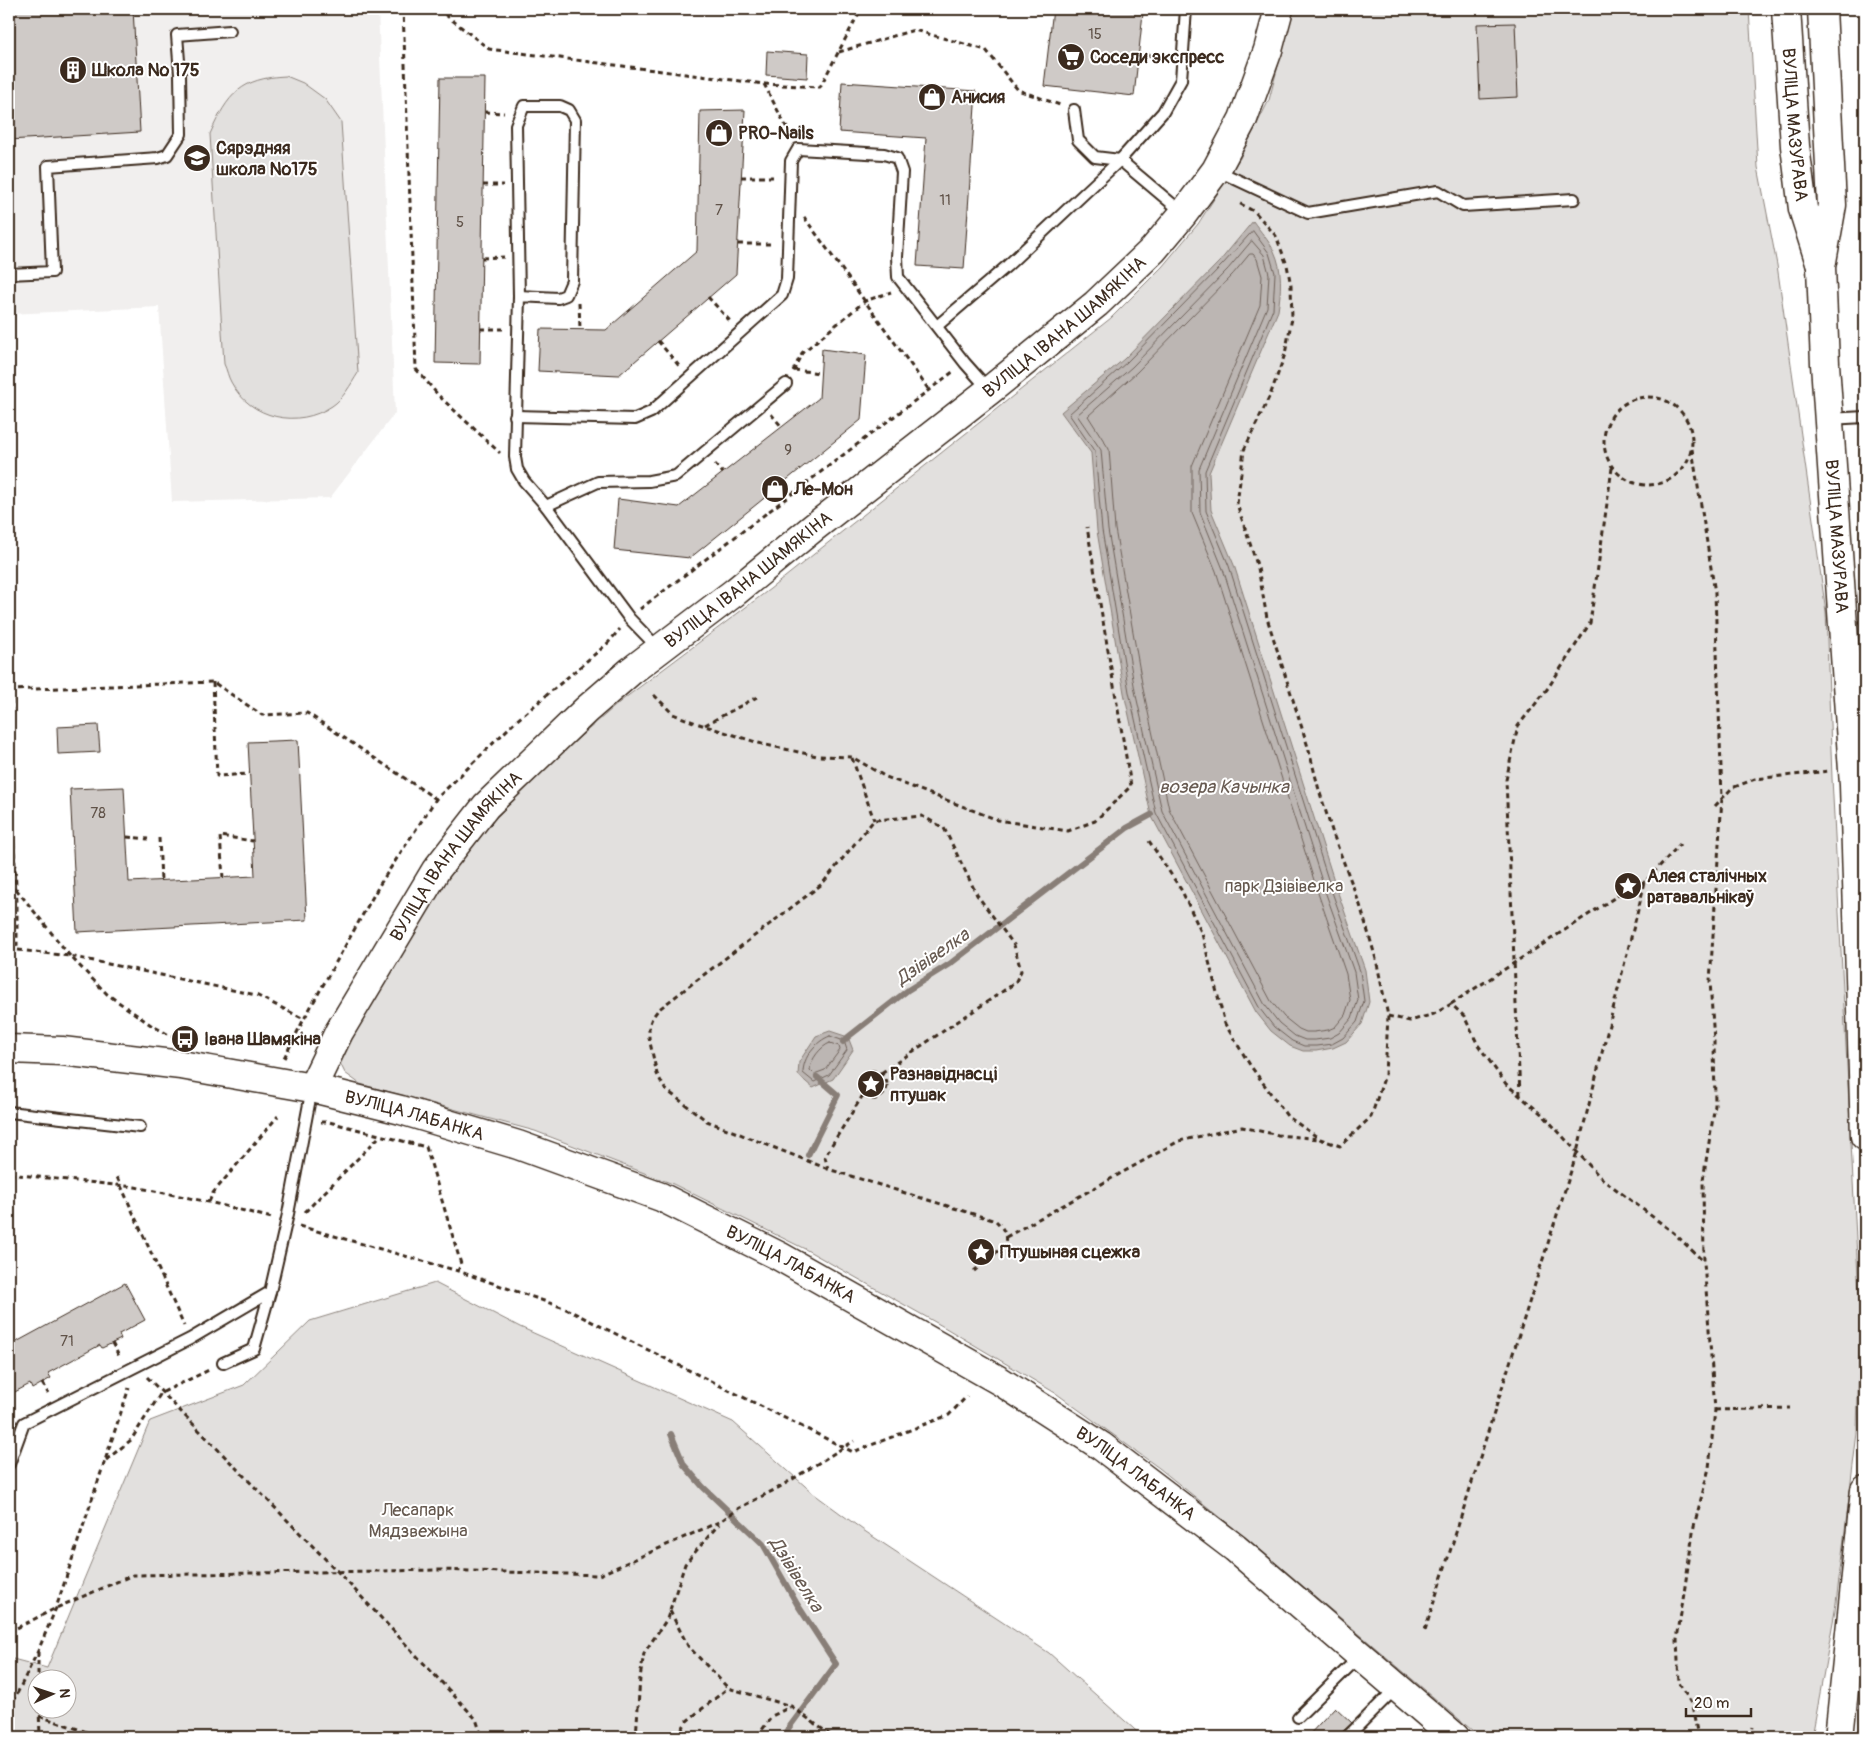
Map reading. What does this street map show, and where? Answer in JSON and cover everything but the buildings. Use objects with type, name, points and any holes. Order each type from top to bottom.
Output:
[{"type":"main road","name":"ВУЛІЦА ІВАНА ШАМЯКІНА","points":[[312,1088],[340,1032],[436,870],[486,806],[586,710],[659,648],[735,592],[813,528],[990,390],[1096,304],[1153,250],[1216,170],[1243,119],[1268,50],[1279,9]]},
{"type":"main road","name":"ВУЛІЦА МАЗУРАВА","points":[[1786,9],[1795,146],[1803,209],[1821,267]]},
{"type":"main road","name":"ВУЛІЦА МАЗУРАВА","points":[[1822,9],[1832,204],[1821,267],[1829,419],[1853,700],[1853,769],[1860,814],[1865,1136]]},
{"type":"main road","name":"ВУЛІЦА ЛАБАНКА","points":[[9,1050],[62,1051],[182,1065],[312,1088],[401,1110],[518,1145],[661,1197],[779,1256],[1000,1381],[1101,1446],[1235,1548],[1455,1737]]},
{"type":"main road","points":[[1839,1737],[1856,1661],[1865,1490]]},
{"type":"lane","points":[[937,326],[1007,266],[1120,160],[1163,112],[1181,80],[1186,9]]},
{"type":"lane","points":[[9,274],[52,272],[48,166],[158,158],[167,155],[181,134],[177,35],[230,31]]},
{"type":"lane","points":[[519,296],[558,298],[566,294],[572,281],[575,120],[569,110],[560,106],[524,106],[516,125],[519,296],[514,457],[517,469],[524,481],[546,506],[629,618],[659,648]]},
{"type":"lane","points":[[1074,110],[1078,140],[1094,157],[1120,160],[1184,213]]},
{"type":"lane","points":[[515,416],[635,419],[651,412],[782,295],[787,279],[790,161],[798,150],[884,154],[897,158],[902,172],[897,257],[898,277],[965,363],[990,390]]},
{"type":"lane","points":[[1216,170],[1308,213],[1438,191],[1463,206],[1574,199]]},
{"type":"lane","points":[[546,506],[598,482],[650,481],[676,476],[786,384]]},
{"type":"lane","points":[[1829,419],[1865,418]]},
{"type":"lane","points":[[223,1363],[254,1349],[270,1292],[286,1222],[312,1088]]},
{"type":"lane","points":[[9,1112],[140,1127]]},
{"type":"lane","points":[[9,1464],[24,1423],[190,1338],[270,1292]]},
{"type":"lane","points":[[1298,1718],[1361,1655]]},
{"type":"lane","points":[[1347,1737],[1397,1688]]},
{"type":"path","points":[[403,9],[416,369],[439,396],[517,469]]},
{"type":"path","points":[[438,9],[489,49],[764,84],[820,87],[861,9]]},
{"type":"path","points":[[1861,9],[1865,72]]},
{"type":"path","points":[[839,52],[914,30],[986,50],[1018,90],[1074,110]]},
{"type":"path","points":[[1138,54],[1182,59]]},
{"type":"path","points":[[764,84],[798,150]]},
{"type":"path","points":[[741,176],[790,178]]},
{"type":"path","points":[[790,196],[929,390]]},
{"type":"path","points":[[1006,1237],[1179,1140],[1242,1127],[1278,1135],[1320,1139],[1340,1146],[1371,1117],[1385,1075],[1388,1016],[1376,959],[1360,905],[1333,834],[1319,790],[1308,747],[1267,618],[1258,568],[1237,504],[1244,450],[1285,354],[1292,318],[1291,286],[1287,265],[1276,236],[1254,212],[1237,202]]},
{"type":"path","points":[[738,244],[788,244]]},
{"type":"path","points":[[786,384],[802,353],[865,301],[906,287]]},
{"type":"path","points":[[566,294],[580,303],[580,330]]},
{"type":"path","points":[[708,297],[740,332]]},
{"type":"path","points":[[481,329],[518,329]]},
{"type":"path","points":[[658,341],[689,378]]},
{"type":"path","points":[[794,370],[820,373]]},
{"type":"path","points":[[1692,449],[1687,463],[1678,475],[1665,482],[1651,486],[1636,484],[1623,478],[1612,468],[1606,454],[1604,440],[1606,426],[1614,413],[1625,403],[1638,397],[1653,396],[1667,400],[1679,409],[1688,421],[1692,435],[1692,449],[1715,593],[1722,798],[1710,981],[1714,1041],[1715,1104],[1703,1180],[1704,1262],[1715,1410],[1709,1468],[1694,1526],[1677,1640],[1679,1684],[1692,1704],[1698,1737]]},
{"type":"path","points":[[1520,1095],[1506,780],[1518,726],[1548,688],[1590,623],[1612,468]]},
{"type":"path","points":[[654,695],[673,714],[705,726],[762,744],[817,756],[852,757],[886,777],[998,820],[1068,830],[1095,822],[1131,786],[1087,527]]},
{"type":"path","points":[[213,682],[217,776],[250,774]]},
{"type":"path","points":[[17,949],[16,889],[9,763],[10,690],[213,682],[262,715],[307,713],[436,799]]},
{"type":"path","points":[[705,726],[757,697]]},
{"type":"path","points":[[852,757],[874,820]]},
{"type":"path","points":[[1714,806],[1732,788],[1755,779],[1853,769]]},
{"type":"path","points":[[881,1073],[1015,983],[1021,971],[1014,945],[977,895],[944,828],[922,816],[874,820],[822,884],[658,1010],[649,1026],[649,1038],[657,1074],[665,1089],[707,1121],[828,1169],[996,1221],[1003,1229],[1006,1237],[1005,1245],[974,1270]]},
{"type":"path","points":[[127,836],[148,839]]},
{"type":"path","points":[[223,878],[220,836],[253,841]]},
{"type":"path","points":[[159,838],[161,881]]},
{"type":"path","points":[[1149,841],[1182,891],[1202,934],[1225,1024],[1250,1065],[1287,1116],[1320,1139]]},
{"type":"path","points":[[1425,1630],[1577,1152],[1645,882],[1680,844]]},
{"type":"path","points":[[1388,1016],[1410,1021],[1434,1014],[1634,885],[1645,882]]},
{"type":"path","points":[[16,889],[70,956],[107,994],[137,1016],[171,1036]]},
{"type":"path","points":[[9,949],[70,956],[256,995],[304,1019]]},
{"type":"path","points":[[1451,1004],[1464,1016],[1478,1045],[1506,1084],[1544,1116],[1600,1177],[1674,1233],[1704,1262]]},
{"type":"path","points":[[867,1072],[881,1073],[886,1081],[886,1089],[883,1093],[876,1098],[863,1095],[859,1087],[860,1078],[867,1072]]},
{"type":"path","points":[[828,1169],[825,1157],[863,1095]]},
{"type":"path","points":[[209,1202],[214,1193],[278,1116]]},
{"type":"path","points":[[342,1125],[426,1147],[462,1264],[458,1271]]},
{"type":"path","points":[[301,1216],[380,1136]]},
{"type":"path","points":[[9,1174],[121,1186],[209,1202],[458,1271],[564,1308],[853,1452],[949,1415],[967,1396]]},
{"type":"path","points":[[116,1177],[190,1338]]},
{"type":"path","points":[[105,1460],[132,1440],[161,1393],[223,1363]]},
{"type":"path","points":[[9,1710],[38,1651],[56,1608],[137,1366],[161,1393],[338,1572],[476,1718],[482,1737]]},
{"type":"path","points":[[1715,1410],[1790,1408]]},
{"type":"path","points":[[9,1632],[56,1608],[133,1575],[440,1570],[599,1575],[721,1521],[739,1508],[778,1488],[854,1441]]},
{"type":"path","points":[[636,1737],[640,1678],[644,1653],[667,1619],[685,1564],[721,1521]]},
{"type":"path","points":[[670,1610],[688,1646],[728,1688],[791,1706],[833,1737]]},
{"type":"path","points":[[38,1651],[38,1668]]},
{"type":"path","points":[[677,1737],[687,1721],[728,1688]]},
{"type":"path","points":[[757,1737],[772,1716],[791,1706]]},
{"type":"path","points":[[39,1718],[40,1737]]},
{"type":"path","points":[[45,1718],[102,1737]]},
{"type":"path","points":[[1751,1737],[1753,1727]]},
{"type":"shaded area","name":"Сярэдняя школа №175","points":[[9,9],[378,9],[395,413],[330,498],[172,502],[159,307],[9,314]]},
{"type":"green space","name":"парк Дзівівелка","points":[[1293,9],[1749,9],[1758,167],[1777,265],[1826,612],[1832,778],[1860,1315],[1857,1433],[1835,1611],[1812,1737],[1480,1737],[1256,1546],[1159,1468],[1057,1394],[944,1327],[805,1249],[673,1184],[535,1131],[360,1084],[345,1073],[339,1061],[399,958],[468,847],[543,769],[621,701],[770,589],[1111,318],[1162,267],[1198,224],[1240,158],[1269,100]]},
{"type":"green space","points":[[286,76],[303,83],[325,99],[341,122],[358,373],[343,395],[332,406],[319,413],[305,417],[290,418],[262,412],[250,405],[239,395],[231,382],[224,364],[210,134],[223,108],[238,91],[258,80]]},
{"type":"green space","name":"Лесапарк Мядзвежына","points":[[435,1283],[520,1327],[733,1422],[814,1494],[863,1530],[1049,1653],[1143,1737],[9,1737],[9,1658],[47,1668],[150,1421],[244,1385],[310,1321]]},
{"type":"water","name":"возера Качынка","points":[[1253,221],[1270,244],[1277,258],[1280,281],[1278,311],[1209,473],[1211,510],[1234,565],[1337,890],[1365,970],[1369,1002],[1362,1024],[1346,1042],[1333,1048],[1316,1051],[1303,1051],[1290,1046],[1271,1031],[1256,1012],[1151,815],[1124,693],[1097,531],[1091,453],[1061,412],[1124,359],[1220,261]]},
{"type":"water","points":[[830,1031],[848,1037],[853,1050],[833,1079],[813,1088],[798,1075],[799,1062],[816,1036]]},
{"type":"waterway","name":"Дзівівелка","points":[[843,1042],[908,990],[951,963],[1127,828],[1151,815]]},
{"type":"waterway","name":"Дзівівелка","points":[[808,1155],[838,1095],[817,1077]]},
{"type":"waterway","name":"Дзівівелка","points":[[671,1434],[684,1465],[703,1487],[763,1544],[797,1604],[836,1664],[782,1737]]},
{"type":"place","name":"Соседи экспресс","points":[[1071,57]]},
{"type":"place","name":"Школа № 175","points":[[73,70]]},
{"type":"place","name":"Анисия","points":[[932,97]]},
{"type":"place","name":"PRO-Nails","points":[[719,133]]},
{"type":"place","name":"Сярэдняя школа №175","points":[[197,158]]},
{"type":"place","name":"Ле-Мон","points":[[775,489]]},
{"type":"place","name":"Алея сталічных ратавальнікаў","points":[[1628,886]]},
{"type":"place","name":"Івана Шамякіна","points":[[185,1039]]},
{"type":"place","name":"Разнавіднасці птушак","points":[[871,1084]]},
{"type":"place","name":"Птушыная сцежка","points":[[981,1252]]}]
